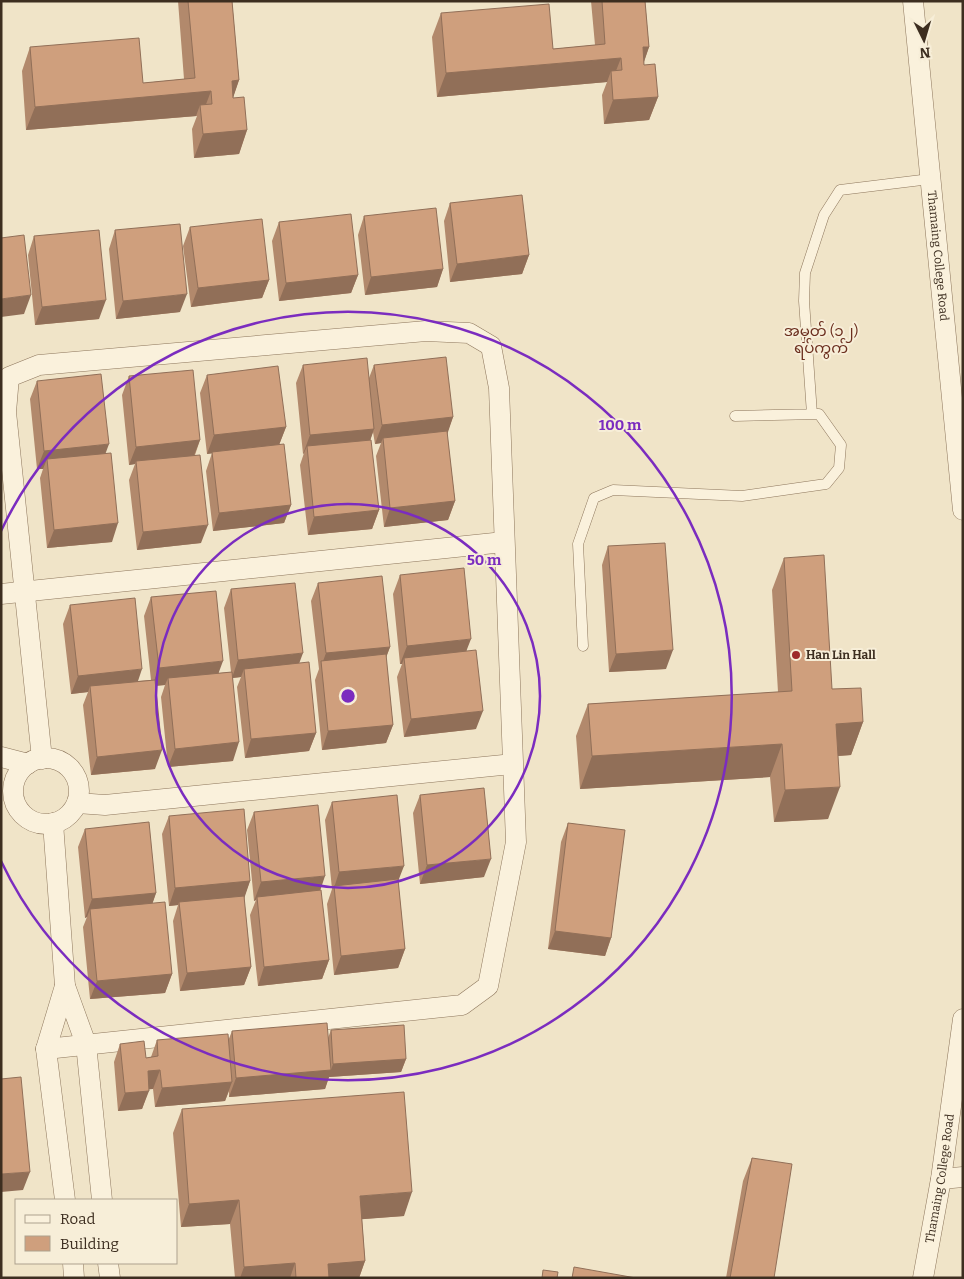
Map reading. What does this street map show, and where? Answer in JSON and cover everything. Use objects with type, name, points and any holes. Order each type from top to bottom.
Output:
[{"type":"street","name":"Thamaing College Road","points":[[913,1],[963,510]]},
{"type":"street","points":[[35,761],[25,592],[6,412],[9,377],[39,365],[426,331],[469,333],[490,346],[499,388],[516,842],[488,986],[462,1005],[46,1049]]},
{"type":"street","points":[[1,594],[504,542]]},
{"type":"street","points":[[1,757],[35,761],[53,759],[72,771],[77,781],[79,792],[77,803],[63,819],[53,823],[42,824],[31,820],[22,813],[16,804],[13,793],[14,781],[20,772],[35,761]]},
{"type":"street","points":[[77,803],[105,805],[512,764]]},
{"type":"street","points":[[53,823],[65,986],[86,1044],[102,1199]]},
{"type":"street","points":[[65,986],[46,1049],[65,1199]]},
{"type":"street","name":"Thamaing College Road","points":[[923,1278],[940,1179],[963,1019]]},
{"type":"street","points":[[940,1179],[963,1177]]},
{"type":"street","points":[[73,1264],[74,1278]]},
{"type":"street","points":[[108,1264],[110,1278]]},
{"type":"lane","points":[[812,414],[804,301],[805,273],[824,215],[840,190],[930,179]]},
{"type":"lane","points":[[583,646],[578,544],[594,498],[613,490],[742,496],[826,484],[839,468],[842,445],[819,414],[736,416]]},
{"type":"building","points":[[188,1],[232,1],[239,80],[232,81],[233,98],[244,97],[247,130],[203,134],[200,105],[212,104],[211,91],[35,107],[30,47],[139,38],[143,83],[195,78]]},
{"type":"building","points":[[602,1],[645,1],[649,47],[643,47],[644,65],[655,64],[658,97],[613,100],[611,71],[622,70],[621,58],[446,73],[441,13],[549,4],[553,49],[605,44]]},
{"type":"building","points":[[522,195],[529,255],[457,264],[450,203]]},
{"type":"building","points":[[436,208],[443,269],[371,277],[364,216]]},
{"type":"building","points":[[351,214],[358,275],[286,283],[279,222]]},
{"type":"building","points":[[262,219],[269,280],[198,288],[190,227]]},
{"type":"building","points":[[180,224],[187,294],[123,301],[115,230]]},
{"type":"building","points":[[99,230],[106,300],[42,307],[34,236]]},
{"type":"building","points":[[24,235],[31,295],[1,299],[1,238]]},
{"type":"building","points":[[446,357],[453,417],[382,425],[374,365]]},
{"type":"building","points":[[367,358],[374,429],[310,435],[303,365]]},
{"type":"building","points":[[278,366],[286,427],[214,435],[207,375]]},
{"type":"building","points":[[193,370],[200,440],[136,447],[129,376]]},
{"type":"building","points":[[101,374],[109,444],[44,451],[37,381]]},
{"type":"building","points":[[447,431],[455,501],[390,508],[383,438]]},
{"type":"building","points":[[371,440],[379,510],[314,517],[307,446]]},
{"type":"building","points":[[284,444],[291,505],[219,513],[212,452]]},
{"type":"building","points":[[111,453],[118,523],[54,530],[47,459]]},
{"type":"building","points":[[200,455],[208,525],[143,532],[136,461]]},
{"type":"building","points":[[665,543],[673,650],[616,654],[608,546]]},
{"type":"building","points":[[824,555],[832,689],[861,688],[863,722],[836,724],[840,787],[785,790],[782,744],[592,756],[588,704],[792,691],[784,558]]},
{"type":"building","points":[[464,568],[471,639],[407,646],[400,575]]},
{"type":"building","points":[[382,576],[390,647],[326,653],[318,583]]},
{"type":"building","points":[[295,583],[303,653],[238,660],[231,589]]},
{"type":"building","points":[[216,591],[223,661],[159,668],[151,597]]},
{"type":"building","points":[[135,598],[142,669],[78,676],[70,605]]},
{"type":"building","points":[[476,650],[483,711],[411,719],[404,658]]},
{"type":"building","points":[[386,654],[393,725],[328,731],[321,661]]},
{"type":"building","points":[[309,662],[316,733],[251,739],[244,669]]},
{"type":"building","points":[[232,672],[239,742],[175,749],[168,678]]},
{"type":"building","points":[[155,680],[162,750],[97,757],[90,686]]},
{"type":"building","points":[[484,788],[491,859],[427,865],[420,795]]},
{"type":"building","points":[[397,795],[404,866],[339,872],[332,802]]},
{"type":"building","points":[[318,805],[325,876],[261,882],[254,812]]},
{"type":"building","points":[[244,809],[250,881],[175,888],[169,816]]},
{"type":"building","points":[[149,822],[156,893],[92,899],[85,829]]},
{"type":"building","points":[[568,823],[625,830],[611,938],[555,931]]},
{"type":"building","points":[[398,879],[405,949],[341,956],[334,886]]},
{"type":"building","points":[[321,890],[329,960],[264,967],[257,897]]},
{"type":"building","points":[[244,896],[251,967],[187,973],[179,902]]},
{"type":"building","points":[[165,902],[172,974],[97,981],[90,909]]},
{"type":"building","points":[[327,1023],[331,1070],[236,1078],[232,1031]]},
{"type":"building","points":[[404,1025],[406,1059],[333,1064],[331,1030]]},
{"type":"building","points":[[228,1034],[232,1082],[162,1088],[160,1070],[148,1071],[149,1091],[125,1093],[120,1044],[144,1041],[146,1058],[158,1056],[157,1040]]},
{"type":"building","points":[[21,1077],[30,1172],[1,1174],[1,1079]]},
{"type":"building","points":[[404,1092],[412,1192],[360,1196],[365,1261],[328,1264],[329,1278],[296,1278],[295,1263],[244,1267],[239,1200],[189,1204],[182,1109]]},
{"type":"building","points":[[752,1158],[792,1164],[774,1278],[730,1278]]},
{"type":"building","points":[[574,1267],[636,1278],[572,1278]]},
{"type":"building","points":[[543,1270],[558,1272],[557,1278],[542,1278]]},
{"type":"place","name":"Han Lin Hall","points":[[796,655]]},
{"type":"district","name":"အမှတ် (၁၂) ရပ်ကွက်","points":[[821,340]]}]
